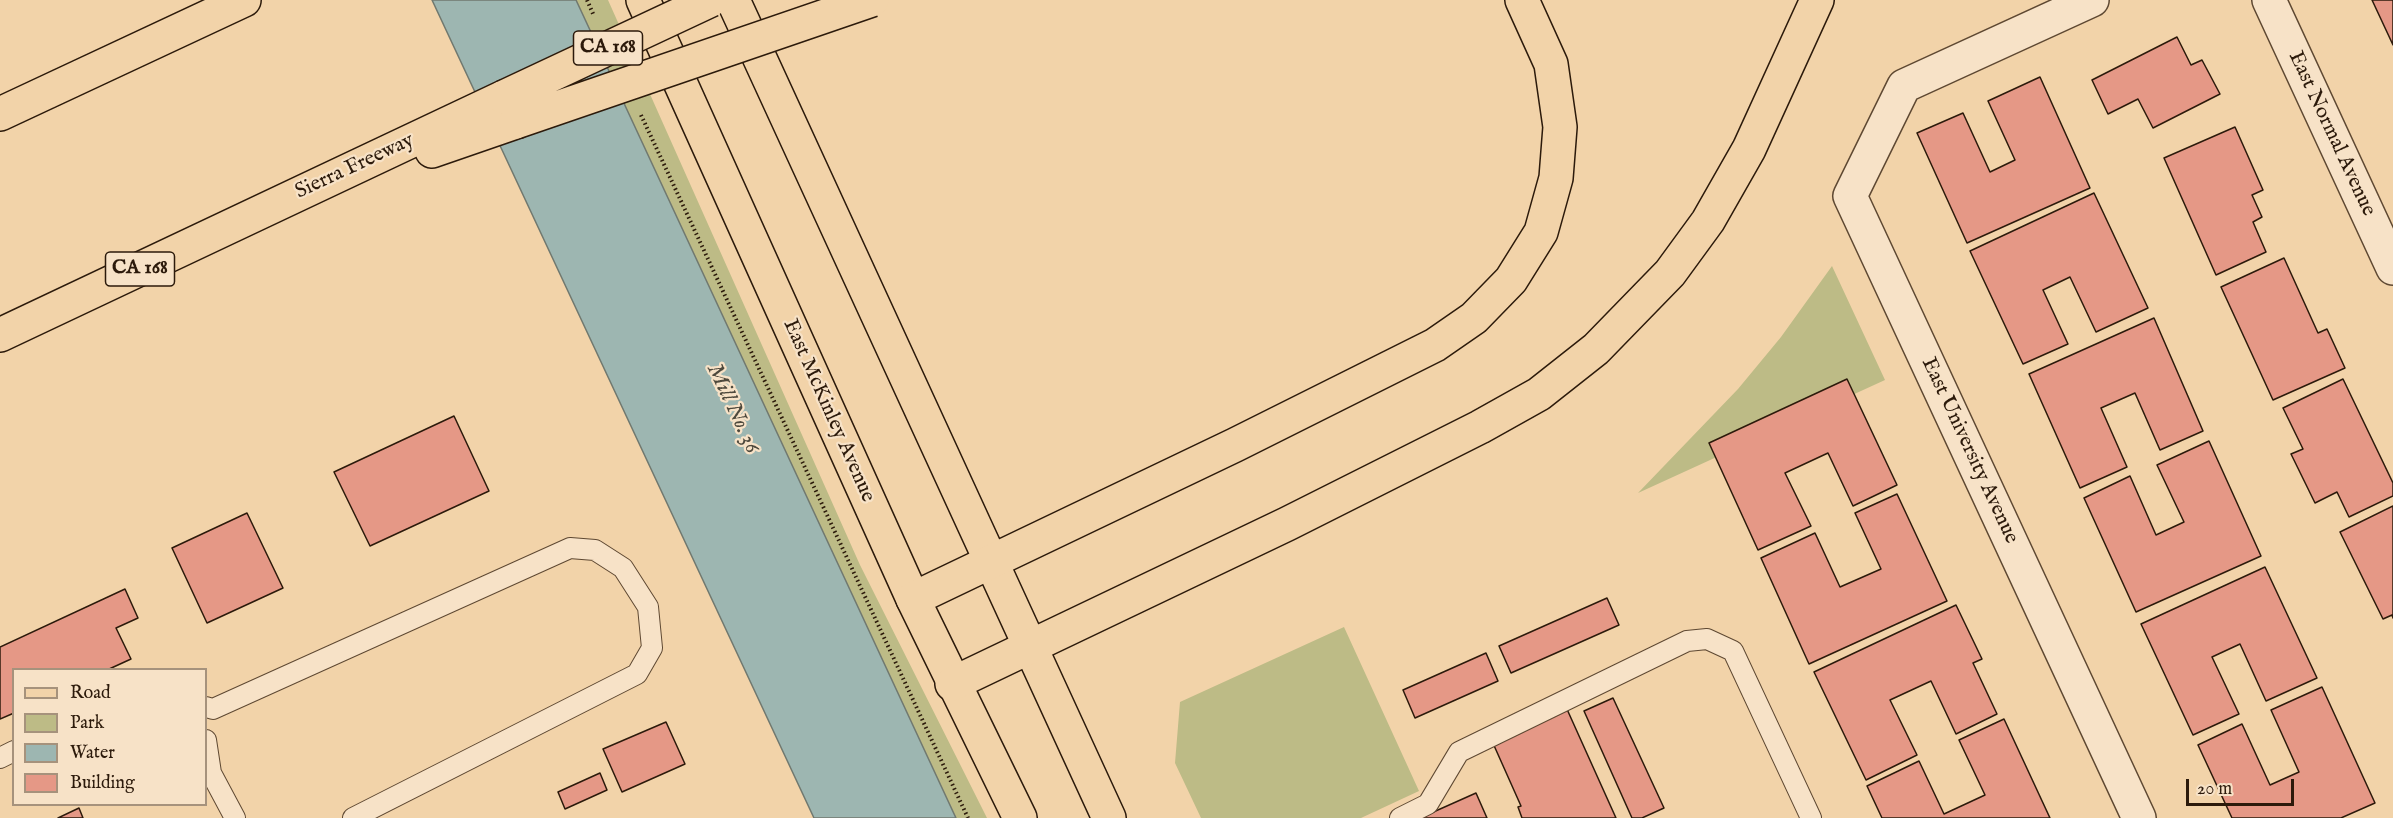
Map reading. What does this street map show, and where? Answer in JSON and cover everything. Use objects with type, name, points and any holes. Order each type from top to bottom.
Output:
[{"type":"main road","points":[[68,81],[210,0]]},
{"type":"main road","points":[[0,114],[244,0]]},
{"type":"main road","name":"East McKinley Avenue","points":[[643,0],[952,684],[1020,818]]},
{"type":"main road","name":"Sierra Freeway","points":[[0,335],[279,202],[510,109],[711,0]]},
{"type":"main road","points":[[733,0],[1109,818]]},
{"type":"main road","points":[[510,109],[872,0]]},
{"type":"main road","points":[[913,599],[1434,345],[1474,318],[1511,280],[1541,232],[1556,178],[1560,127],[1551,64],[1522,0]]},
{"type":"main road","points":[[952,684],[1287,524],[1480,427],[1539,394],[1596,349],[1670,273],[1708,221],[1749,149],[1817,0]]},
{"type":"street","name":"East University Avenue","points":[[2092,0],[1904,86],[1850,196],[2139,818]]},
{"type":"street","name":"East Normal Avenue","points":[[2270,0],[2393,268]]},
{"type":"lane","points":[[207,707],[213,709],[570,548],[596,550],[623,568],[648,607],[652,648],[637,674],[353,818]]},
{"type":"lane","points":[[1400,818],[1428,804],[1459,752],[1686,641],[1707,639],[1733,651],[1811,818]]},
{"type":"lane","points":[[207,747],[211,773],[235,818]]},
{"type":"path","points":[[587,0],[597,22]]},
{"type":"path","points":[[637,108],[968,818]]},
{"type":"green space","points":[[576,0],[608,0],[860,565],[987,818],[956,818]]},
{"type":"green space","points":[[1832,266],[1885,380],[1638,493],[1738,389],[1781,337]]},
{"type":"green space","points":[[1344,627],[1419,791],[1361,818],[1201,818],[1175,763],[1180,702]]},
{"type":"water","name":"Mill No. 36","points":[[432,0],[576,0],[956,818],[814,818]]},
{"type":"building","points":[[2372,0],[2393,0],[2393,45]]},
{"type":"building","points":[[2177,37],[2191,65],[2202,60],[2220,94],[2153,128],[2138,99],[2108,114],[2092,80]]},
{"type":"building","points":[[2040,77],[2090,188],[1967,243],[1917,133],[1963,113],[1990,172],[2015,160],[1988,101]]},
{"type":"building","points":[[2235,127],[2263,190],[2252,195],[2262,217],[2253,222],[2266,252],[2216,275],[2164,158]]},
{"type":"building","points":[[2094,193],[2148,308],[2096,332],[2070,277],[2043,290],[2068,344],[2023,364],[1970,251]]},
{"type":"building","points":[[2284,258],[2318,333],[2327,329],[2345,368],[2273,400],[2221,287]]},
{"type":"building","points":[[2154,318],[2203,431],[2160,450],[2135,393],[2101,408],[2127,467],[2080,488],[2029,374]]},
{"type":"building","points":[[1847,379],[1897,485],[1853,506],[1828,453],[1785,473],[1811,526],[1758,550],[1709,443]]},
{"type":"building","points":[[2343,379],[2393,483],[2393,496],[2349,517],[2337,492],[2315,503],[2291,454],[2303,449],[2283,408]]},
{"type":"building","points":[[454,416],[489,491],[370,546],[334,472]]},
{"type":"building","points":[[2209,441],[2261,556],[2136,612],[2084,498],[2130,476],[2156,535],[2184,522],[2157,465]]},
{"type":"building","points":[[1897,494],[1947,601],[1809,664],[1761,558],[1815,533],[1840,587],[1881,569],[1855,513]]},
{"type":"building","points":[[2393,506],[2393,618],[2392,615],[2383,619],[2340,532]]},
{"type":"building","points":[[247,513],[283,588],[207,623],[172,548]]},
{"type":"building","points":[[2265,567],[2317,678],[2266,701],[2240,644],[2212,657],[2239,714],[2193,735],[2141,624]]},
{"type":"building","points":[[125,589],[138,618],[116,628],[131,659],[111,668],[12,668],[12,714],[0,719],[0,647]]},
{"type":"building","points":[[1607,598],[1619,625],[1511,673],[1499,646]]},
{"type":"building","points":[[1956,605],[1982,659],[1973,663],[1997,714],[1956,734],[1931,681],[1890,700],[1917,755],[1866,780],[1814,672]]},
{"type":"building","points":[[1486,653],[1498,681],[1415,718],[1403,690]]},
{"type":"building","points":[[2322,687],[2375,803],[2341,818],[2232,818],[2198,745],[2242,724],[2270,785],[2299,772],[2271,710]]},
{"type":"building","points":[[1613,698],[1664,808],[1642,818],[1632,818],[1584,711]]},
{"type":"building","points":[[1566,707],[1616,818],[1522,818],[1518,807],[1521,806],[1492,741]]},
{"type":"building","points":[[2004,719],[2050,818],[1882,818],[1867,786],[1919,761],[1944,814],[1985,795],[1959,740]]},
{"type":"building","points":[[666,722],[685,764],[622,792],[603,749]]},
{"type":"building","points":[[600,773],[607,790],[565,809],[558,792]]},
{"type":"building","points":[[1476,793],[1487,818],[1420,818]]},
{"type":"building","points":[[79,808],[83,818],[58,818]]}]
